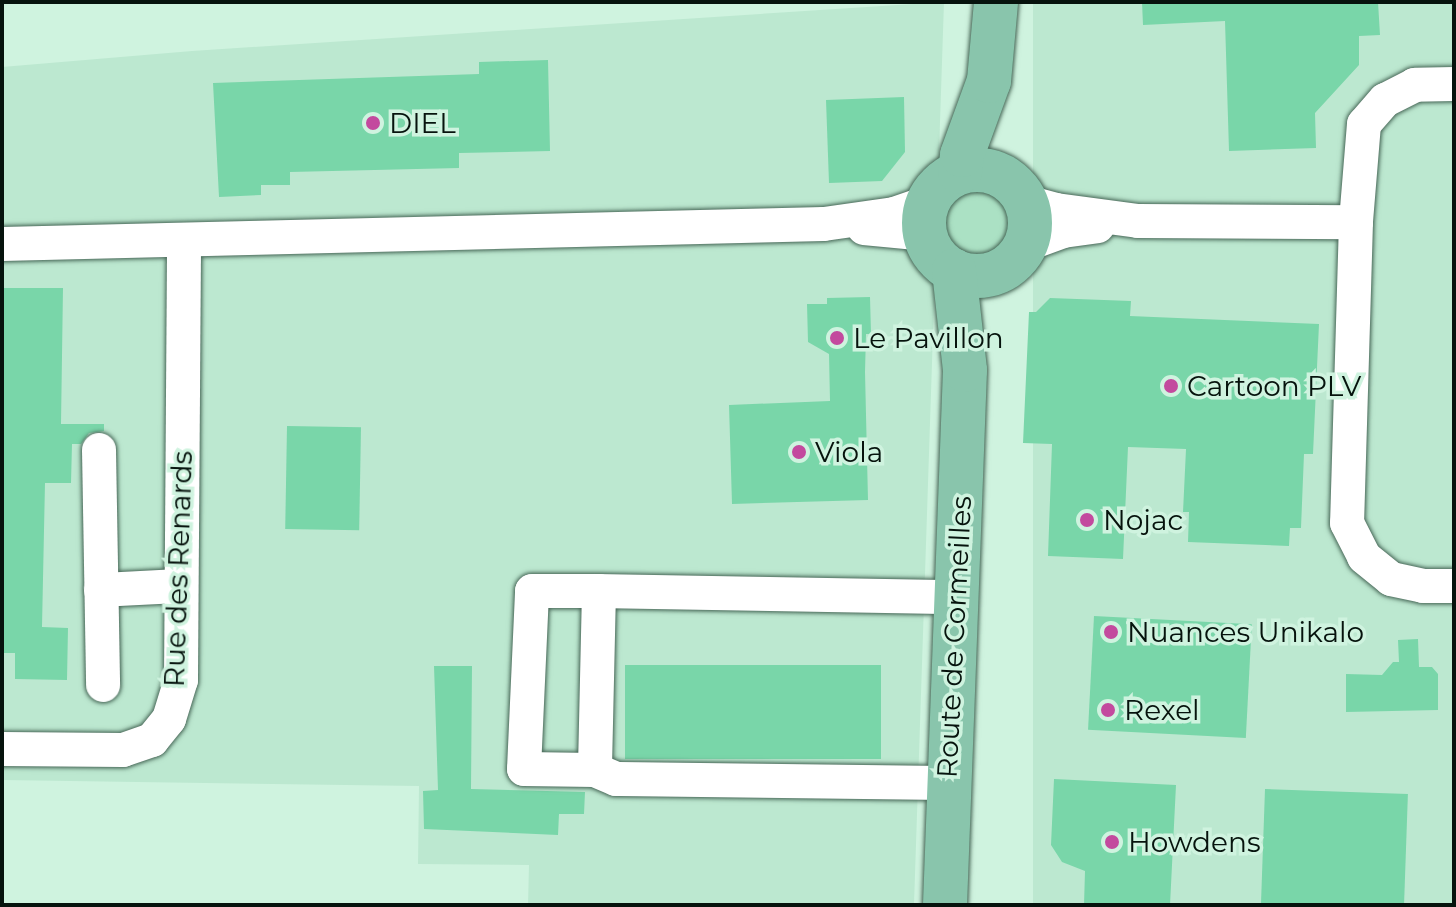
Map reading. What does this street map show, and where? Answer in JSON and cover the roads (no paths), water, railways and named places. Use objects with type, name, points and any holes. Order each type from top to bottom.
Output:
[{"type":"main road","points":[[993,223],[962,155],[989,81],[996,2]]},
{"type":"main road","points":[[936,189],[993,223],[941,262],[926,218],[936,189]]},
{"type":"main road","name":"Route de Cormeilles","points":[[945,905],[965,370],[993,223]]},
{"type":"street","points":[[1454,84],[1415,85],[1385,100],[1364,124],[1356,222],[1347,523],[1364,557],[1391,579],[1423,586],[1454,586]]},
{"type":"street","points":[[2,244],[824,224],[894,214],[926,218]]},
{"type":"street","points":[[993,223],[1063,231],[1138,221],[1356,222]]},
{"type":"street","name":"Rue des Renards","points":[[2,749],[123,750],[152,740],[169,719],[181,680],[184,241]]},
{"type":"street","points":[[99,450],[103,685]]},
{"type":"street","points":[[101,590],[181,586]]},
{"type":"street","points":[[948,783],[616,779],[595,770],[524,769],[532,591],[955,597]]},
{"type":"street","points":[[595,770],[599,591]]},
{"type":"place","name":"DIEL","points":[[373,123]]},
{"type":"place","name":"Le Pavillon","points":[[837,338]]},
{"type":"place","name":"Cartoon PLV","points":[[1171,386]]},
{"type":"place","name":"Viola","points":[[799,452]]},
{"type":"place","name":"Nojac","points":[[1087,520]]},
{"type":"place","name":"Nuances Unikalo","points":[[1111,632]]},
{"type":"place","name":"Rexel","points":[[1108,710]]},
{"type":"place","name":"Howdens","points":[[1112,842]]}]
